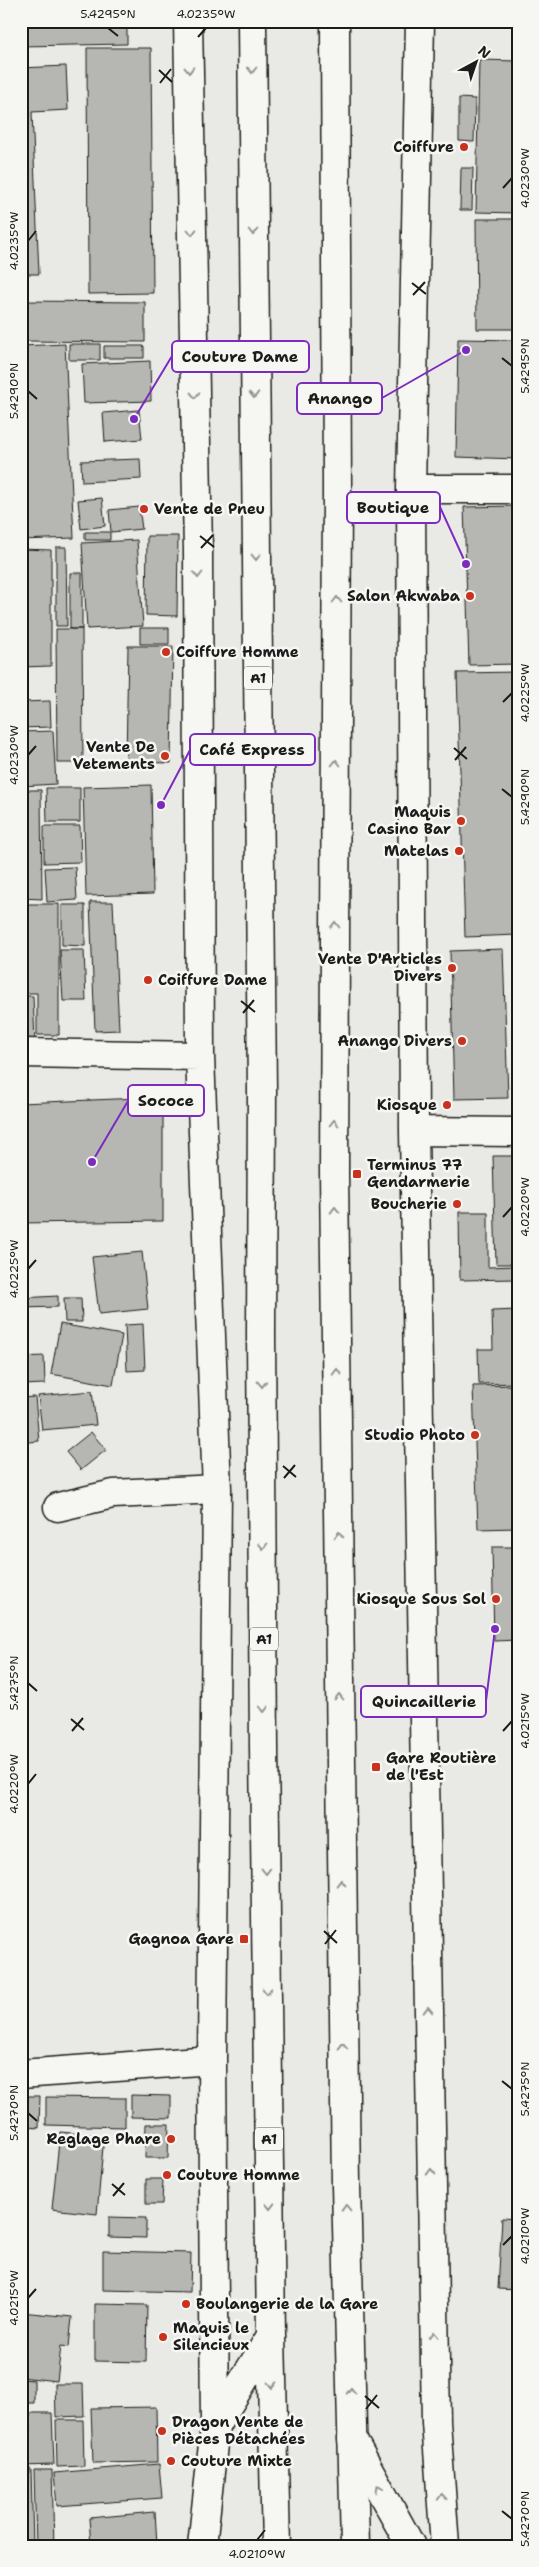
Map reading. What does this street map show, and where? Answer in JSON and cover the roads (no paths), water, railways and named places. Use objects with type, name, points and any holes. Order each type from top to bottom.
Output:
[{"type":"street","points":[[188,21],[198,551],[200,1056],[217,1489],[212,2060],[216,2426],[202,2546]]},
{"type":"street","name":"A1","points":[[252,21],[262,1092],[261,1335],[264,1747],[271,2336],[276,2546]]},
{"type":"street","points":[[335,21],[337,528],[334,1172],[339,1466],[339,1766],[355,2546]]},
{"type":"street","points":[[420,21],[411,489],[414,1131],[436,2412],[445,2546]]},
{"type":"street","points":[[411,489],[518,489]]},
{"type":"street","points":[[21,1053],[200,1056]]},
{"type":"street","points":[[414,1131],[518,1132]]},
{"type":"street","points":[[58,1507],[113,1494],[217,1489]]},
{"type":"street","points":[[21,2074],[212,2060]]},
{"type":"street","points":[[216,2426],[271,2336]]},
{"type":"street","points":[[352,2440],[411,2546]]},
{"type":"place","name":"Coiffure","points":[[464,147]]},
{"type":"place","name":"Anango","points":[[466,350]]},
{"type":"place","name":"Couture Dame","points":[[134,419]]},
{"type":"place","name":"Vente de Pneu","points":[[144,509]]},
{"type":"place","name":"Boutique","points":[[466,564]]},
{"type":"place","name":"Salon Akwaba","points":[[470,596]]},
{"type":"place","name":"Coiffure Homme","points":[[166,652]]},
{"type":"place","name":"Vente De Vetements","points":[[165,756]]},
{"type":"place","name":"Café Express","points":[[161,805]]},
{"type":"place","name":"Maquis Casino Bar","points":[[461,821]]},
{"type":"place","name":"Matelas","points":[[459,851]]},
{"type":"place","name":"Vente D'Articles Divers","points":[[452,968]]},
{"type":"place","name":"Coiffure Dame","points":[[148,980]]},
{"type":"place","name":"Anango Divers","points":[[462,1041]]},
{"type":"place","name":"Kiosque","points":[[447,1105]]},
{"type":"place","name":"Sococe","points":[[92,1162]]},
{"type":"place","name":"Terminus 77 Gendarmerie","points":[[357,1174]]},
{"type":"place","name":"Boucherie","points":[[457,1204]]},
{"type":"place","name":"Studio Photo","points":[[475,1435]]},
{"type":"place","name":"Kiosque Sous Sol","points":[[496,1599]]},
{"type":"place","name":"Quincaillerie","points":[[495,1629]]},
{"type":"place","name":"Gare Routière de l'Est","points":[[376,1767]]},
{"type":"place","name":"Gagnoa Gare","points":[[244,1939]]},
{"type":"place","name":"Reglage Phare","points":[[171,2139]]},
{"type":"place","name":"Couture Homme","points":[[167,2175]]},
{"type":"place","name":"Boulangerie de la Gare","points":[[186,2304]]},
{"type":"place","name":"Maquis le Silencieux","points":[[163,2337]]},
{"type":"place","name":"Dragon Vente de Pièces Détachées","points":[[162,2431]]},
{"type":"place","name":"Couture Mixte","points":[[171,2461]]}]
